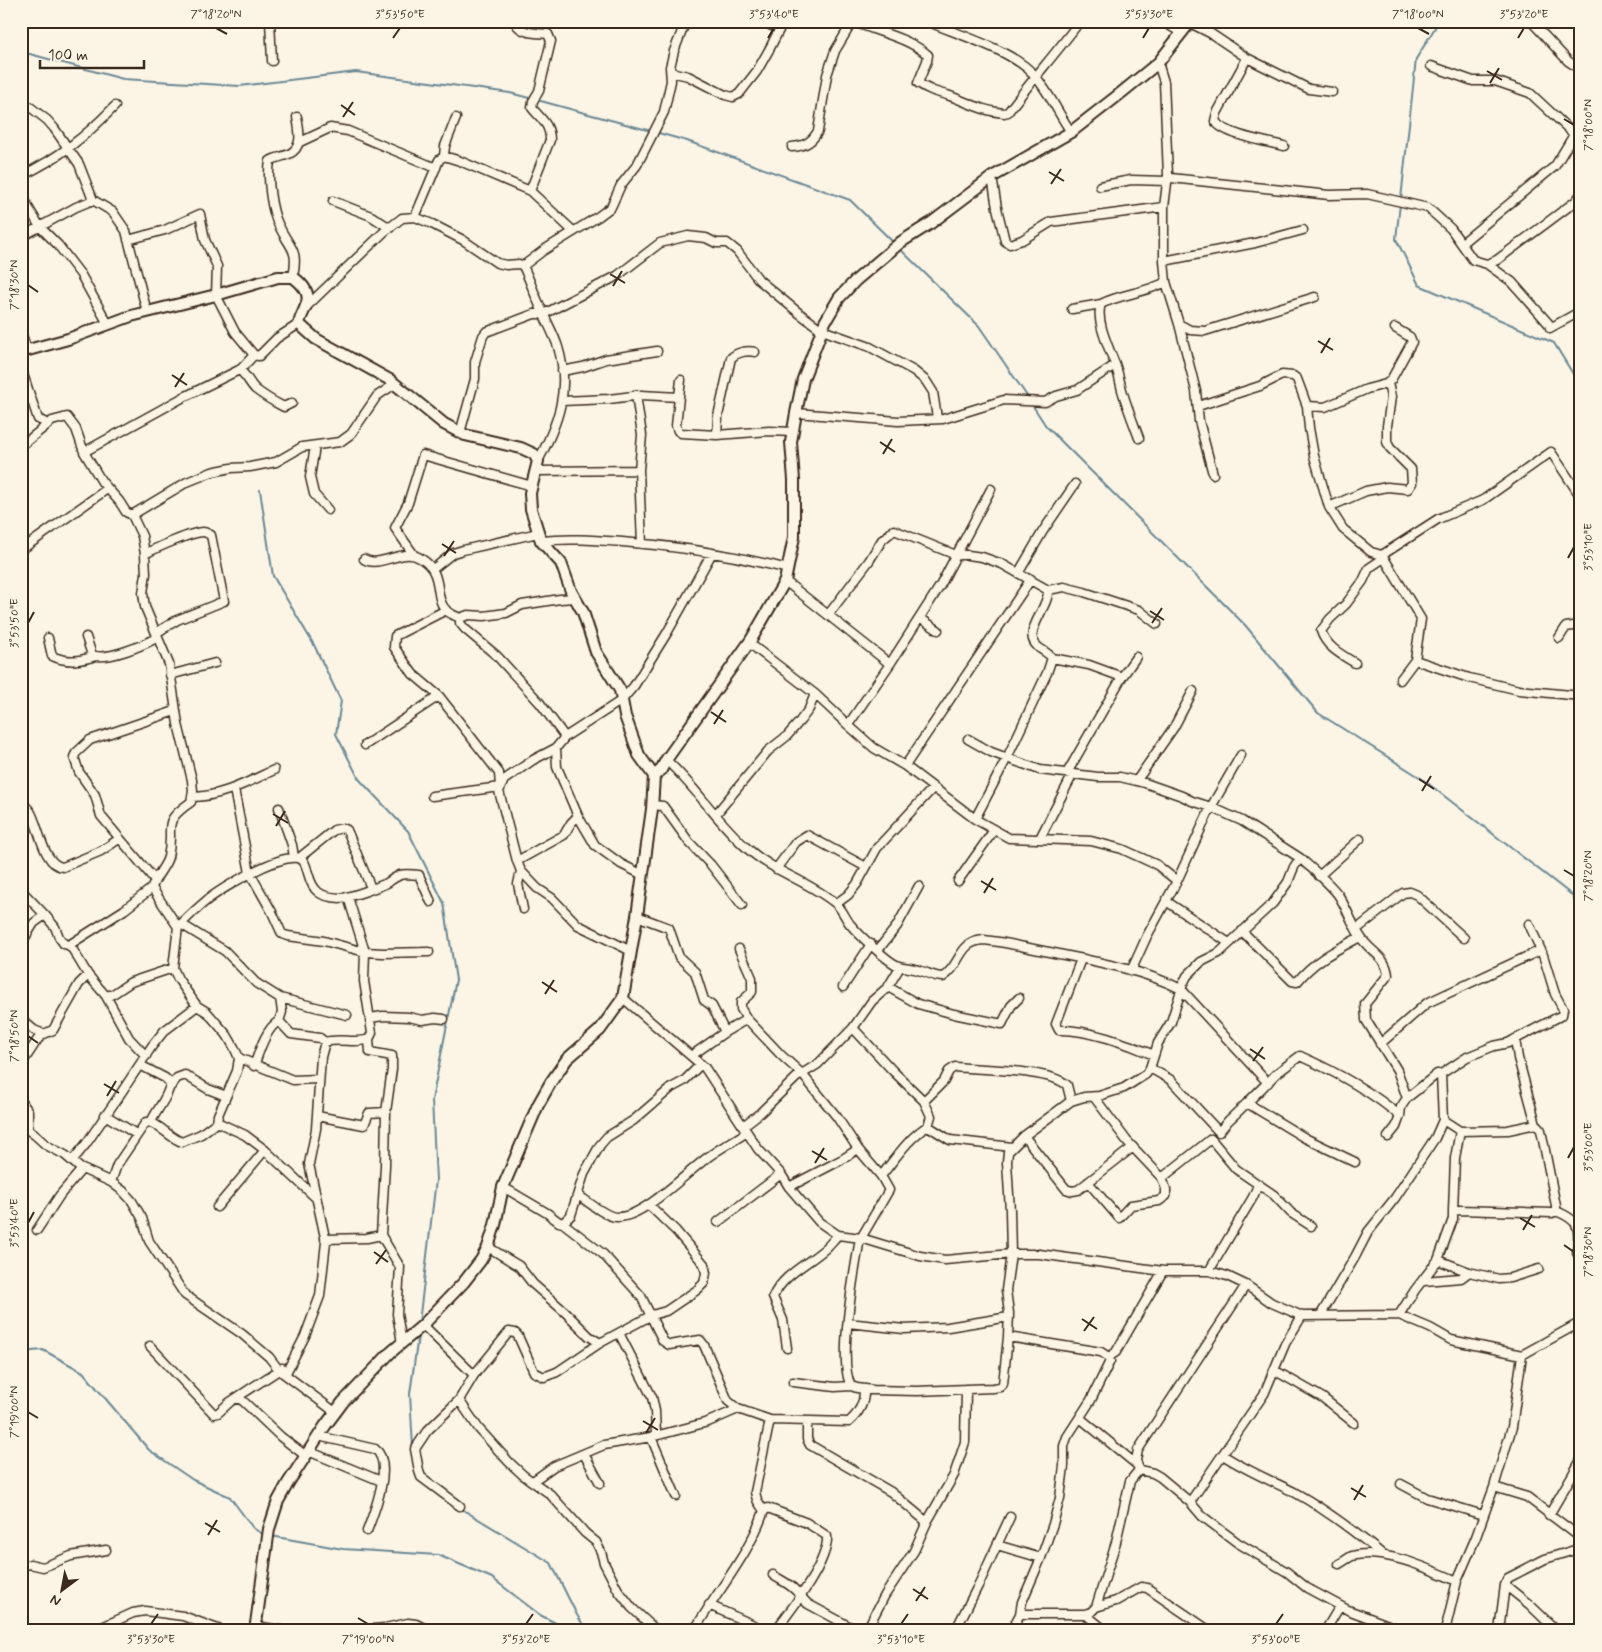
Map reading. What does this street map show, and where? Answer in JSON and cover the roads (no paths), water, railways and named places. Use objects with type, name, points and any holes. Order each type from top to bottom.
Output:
[{"type":"street","points":[[270,21],[272,61]]},
{"type":"street","points":[[517,21],[516,24],[519,28],[548,34],[551,41],[539,91],[533,101],[532,108],[550,131],[550,140],[530,191]]},
{"type":"street","points":[[523,266],[611,206],[621,185],[637,165],[664,112],[671,81],[670,72],[674,51],[686,21]]},
{"type":"street","points":[[762,21],[772,26],[782,23]]},
{"type":"street","points":[[792,147],[807,144],[818,131],[827,75],[835,51],[852,21],[907,42],[928,55],[918,83],[932,92],[946,95],[976,108],[1004,113],[1008,112],[1080,21]]},
{"type":"street","points":[[927,21],[984,44],[1019,62],[1035,76],[1071,132]]},
{"type":"street","points":[[1162,21],[1182,33]]},
{"type":"street","points":[[1531,21],[1568,61],[1581,70]]},
{"type":"street","points":[[654,776],[661,770],[666,760],[749,643],[785,581],[794,537],[794,480],[791,442],[802,380],[822,330],[839,298],[855,281],[901,242],[945,213],[992,177],[1071,132],[1158,63],[1190,22],[1248,58],[1309,89],[1332,92]]},
{"type":"street","points":[[670,72],[688,76],[725,96],[733,97],[739,94],[757,71],[782,23]]},
{"type":"street","points":[[1248,58],[1217,113],[1215,121],[1218,126],[1231,131],[1284,146]]},
{"type":"street","points":[[1158,63],[1164,82],[1168,178],[1164,207],[1166,282],[1179,324],[1213,474]]},
{"type":"street","points":[[1431,66],[1472,81],[1495,81],[1530,93],[1574,134]]},
{"type":"street","points":[[21,100],[47,120],[79,164],[93,200],[110,210],[126,231],[146,312]]},
{"type":"street","points":[[21,176],[69,149],[98,124],[115,106]]},
{"type":"street","points":[[297,117],[300,142]]},
{"type":"street","points":[[415,217],[436,168],[444,156],[445,146],[456,118]]},
{"type":"street","points":[[1462,243],[1554,166],[1581,123]]},
{"type":"street","points":[[293,277],[296,260],[294,250],[279,226],[269,183],[270,161],[291,153],[300,142],[330,128],[348,131],[436,168]]},
{"type":"street","points":[[444,156],[530,191],[573,231]]},
{"type":"street","points":[[992,177],[1001,228],[1005,241],[1010,244],[1022,240],[1051,222],[1164,207]]},
{"type":"street","points":[[1100,186],[1131,180],[1168,178],[1298,192],[1367,194],[1428,208],[1451,229],[1473,260],[1487,264],[1512,282],[1549,324],[1550,328],[1581,311]]},
{"type":"street","points":[[21,190],[28,207],[40,227],[58,245],[81,275],[108,324]]},
{"type":"street","points":[[1487,264],[1497,260],[1569,206],[1581,194]]},
{"type":"street","points":[[21,237],[76,207],[93,200]]},
{"type":"street","points":[[333,201],[371,216],[390,228]]},
{"type":"street","points":[[128,240],[165,230],[200,214],[205,240],[217,266],[216,295],[235,332],[254,355]]},
{"type":"street","points":[[286,1631],[256,1628],[269,1528],[278,1500],[335,1412],[390,1353],[424,1326],[482,1260],[488,1247],[504,1187],[538,1105],[567,1059],[600,1030],[623,998],[643,875],[654,776],[639,755],[625,716],[620,690],[596,652],[583,612],[575,598],[561,563],[540,537],[531,510],[530,493],[538,466],[560,411],[563,386],[558,346],[523,266],[519,264],[506,265],[496,263],[448,232],[415,217],[402,218],[305,308]]},
{"type":"street","points":[[1164,261],[1255,243],[1303,230]]},
{"type":"street","points":[[460,433],[475,380],[475,362],[486,332],[534,314],[544,314],[617,276],[660,243],[678,238],[698,236],[716,243],[727,243],[737,251],[759,280],[798,313],[822,330],[870,347],[914,371],[926,381],[933,392],[937,418]]},
{"type":"street","points":[[21,332],[24,351],[68,339],[146,312],[216,295],[278,277],[293,277],[305,288],[308,300],[300,317],[299,324],[277,338],[258,356],[254,355],[238,370],[182,398],[84,452]]},
{"type":"street","points":[[1072,309],[1101,304],[1152,289],[1166,282]]},
{"type":"street","points":[[307,293],[321,293]]},
{"type":"street","points":[[1179,324],[1190,330],[1205,331],[1315,297]]},
{"type":"street","points":[[1101,304],[1099,316],[1108,350],[1115,365],[1126,404],[1139,438]]},
{"type":"street","points":[[299,324],[316,339],[363,363],[395,384],[444,424],[460,433],[521,448],[534,454],[538,466]]},
{"type":"street","points":[[1307,406],[1325,406],[1367,389],[1388,383],[1412,342],[1410,337],[1395,328]]},
{"type":"street","points":[[562,371],[583,367],[606,359],[657,351]]},
{"type":"street","points":[[717,435],[718,416],[731,358],[735,354],[742,352],[755,352]]},
{"type":"street","points":[[796,413],[898,421],[944,419],[1004,400],[1044,402],[1056,396],[1077,390],[1115,365]]},
{"type":"street","points":[[21,368],[38,419],[44,425]]},
{"type":"street","points":[[238,370],[245,374],[253,387],[267,398],[284,408],[292,403]]},
{"type":"street","points":[[1198,406],[1260,386],[1282,375],[1293,376],[1297,379],[1307,406],[1314,456],[1329,507],[1343,529],[1370,552],[1383,557],[1420,619],[1415,660],[1400,680]]},
{"type":"street","points":[[681,380],[676,426],[678,431],[717,435],[769,431],[793,432]]},
{"type":"street","points":[[1329,507],[1366,491],[1387,487],[1408,489],[1412,482],[1411,469],[1390,448],[1387,442],[1391,397],[1388,383]]},
{"type":"street","points":[[132,515],[187,482],[212,472],[276,462],[302,447],[340,442],[351,434],[377,396],[395,384]]},
{"type":"street","points":[[562,401],[609,399],[636,395],[678,397]]},
{"type":"street","points":[[636,395],[642,436],[640,470],[642,544]]},
{"type":"street","points":[[21,446],[44,425],[67,417],[76,429],[84,452],[102,482],[126,512],[132,515],[142,536],[145,554],[146,574],[143,593],[145,607],[169,664],[176,711],[193,791],[191,802],[177,812],[170,822],[168,858],[154,879],[152,888],[124,910],[68,945]]},
{"type":"street","points":[[315,446],[310,477],[314,494],[328,510]]},
{"type":"street","points":[[1355,663],[1324,640],[1321,631],[1330,619],[1346,604],[1369,568],[1383,557],[1438,519],[1483,500],[1551,452],[1581,497]]},
{"type":"street","points":[[414,555],[395,528],[408,503],[423,455],[532,486]]},
{"type":"street","points":[[538,466],[640,470]]},
{"type":"street","points":[[1019,572],[1043,531],[1075,484]]},
{"type":"street","points":[[21,550],[107,489]]},
{"type":"street","points":[[848,725],[920,618],[956,556],[991,489]]},
{"type":"street","points":[[828,615],[865,567],[882,540],[894,530],[956,556],[982,557],[1002,564],[1048,590],[1064,587],[1139,610],[1157,624]]},
{"type":"street","points":[[48,638],[52,656],[64,661],[74,661],[96,656],[101,657],[143,645],[177,620],[224,601],[210,535],[204,532],[196,534],[160,546],[145,554]]},
{"type":"street","points":[[433,569],[453,553],[540,537],[642,544],[712,553],[788,569]]},
{"type":"street","points":[[500,787],[504,780],[533,760],[556,748],[565,737],[622,700],[634,686],[660,645],[712,553]]},
{"type":"street","points":[[364,558],[372,562],[398,556],[414,555],[433,569],[442,604],[446,610],[460,618],[460,622],[465,629],[497,656],[540,703],[565,737]]},
{"type":"street","points":[[905,766],[1031,579]]},
{"type":"street","points":[[785,581],[890,664]]},
{"type":"street","points":[[1048,590],[1048,598],[1032,635],[1033,642],[1039,649],[1048,653],[1052,658],[1089,665],[1122,676]]},
{"type":"street","points":[[460,618],[468,615],[484,616],[506,613],[522,605],[575,598]]},
{"type":"street","points":[[446,610],[395,636],[394,647],[413,674],[439,696],[499,773],[499,791],[504,815],[521,871],[536,888],[552,898],[578,925],[631,951]]},
{"type":"street","points":[[920,618],[938,630]]},
{"type":"street","points":[[1559,638],[1566,627],[1581,625]]},
{"type":"street","points":[[86,636],[90,651],[96,656]]},
{"type":"street","points":[[749,643],[815,694],[874,748],[905,766],[975,819],[994,830],[1009,838],[1091,841],[1122,849],[1157,865],[1177,881]]},
{"type":"street","points":[[1040,838],[1070,774],[1122,676],[1136,657]]},
{"type":"street","points":[[975,819],[1007,758],[1047,673],[1052,658]]},
{"type":"street","points":[[1415,660],[1469,678],[1519,690],[1581,696]]},
{"type":"street","points":[[170,675],[215,663]]},
{"type":"street","points":[[1137,780],[1174,727],[1193,691]]},
{"type":"street","points":[[716,814],[768,751],[787,736],[800,721],[809,709],[815,694]]},
{"type":"street","points":[[365,745],[439,696]]},
{"type":"street","points":[[154,879],[101,816],[95,795],[79,772],[74,757],[90,740],[176,711]]},
{"type":"street","points":[[968,739],[991,752],[1040,770],[1137,780],[1182,796],[1192,802],[1211,807],[1242,821],[1300,858],[1338,896],[1358,933],[1387,965],[1388,975],[1365,1004],[1366,1020],[1397,1070],[1406,1098]]},
{"type":"street","points":[[556,748],[557,767],[578,816],[595,845],[621,864],[643,875]]},
{"type":"street","points":[[1131,971],[1147,936],[1177,881],[1211,807],[1241,755]]},
{"type":"street","points":[[666,760],[680,772],[730,832],[749,850],[776,869],[806,884],[837,904],[850,923],[884,957],[900,967],[920,970],[932,976],[942,977],[949,973],[966,946],[976,940],[991,940],[1081,958],[1170,983],[1181,989],[1268,1083]]},
{"type":"street","points":[[192,798],[234,789],[274,770]]},
{"type":"street","points":[[432,796],[500,787]]},
{"type":"street","points":[[837,904],[857,884],[877,848],[933,788]]},
{"type":"street","points":[[234,789],[250,873],[282,934],[324,941],[365,952],[429,952]]},
{"type":"street","points":[[21,802],[30,810],[50,860],[59,867],[101,852],[119,839]]},
{"type":"street","points":[[652,805],[663,806],[689,842],[711,865],[742,905]]},
{"type":"street","points":[[278,808],[296,858],[304,862],[311,885],[316,892],[329,897],[348,897],[384,884],[401,875],[419,875],[432,902]]},
{"type":"street","points":[[517,861],[564,835],[578,816]]},
{"type":"street","points":[[21,825],[33,818]]},
{"type":"street","points":[[111,1182],[117,1165],[136,1134],[146,1122],[151,1122],[176,1140],[182,1142],[201,1134],[217,1122],[218,1115],[237,1071],[239,1058],[227,1035],[206,1012],[197,1006],[178,979],[173,968],[180,925],[206,901],[238,879],[281,860],[296,858],[334,830],[342,828],[347,830],[371,888]]},
{"type":"street","points":[[958,881],[994,830]]},
{"type":"street","points":[[776,869],[796,842],[807,835],[866,867]]},
{"type":"street","points":[[1319,876],[1360,839]]},
{"type":"street","points":[[793,1382],[835,1387],[851,1386],[864,1389],[917,1391],[993,1388],[1000,1387],[1003,1384],[1009,1317],[1006,1290],[1011,1254],[1008,1152],[1024,1136],[1071,1101],[1084,1097],[1094,1097],[1133,1083],[1146,1074],[1150,1068],[1158,1043],[1171,1022],[1183,984],[1193,969],[1201,962],[1219,953],[1273,903],[1288,882],[1300,858]]},
{"type":"street","points":[[521,871],[518,884],[523,909]]},
{"type":"street","points":[[878,950],[897,926],[919,886]]},
{"type":"street","points":[[152,888],[180,925],[225,951],[256,983],[280,998],[347,1015]]},
{"type":"street","points":[[21,890],[55,927],[64,944],[73,950],[88,975],[106,996],[129,1038],[146,1056]]},
{"type":"street","points":[[1242,931],[1292,981],[1298,982],[1308,968],[1358,933],[1403,894],[1410,892],[1417,895],[1464,938]]},
{"type":"street","points":[[348,897],[365,952],[364,981],[372,1033],[369,1039],[370,1052],[392,1056],[386,1112],[385,1166],[380,1235],[400,1267],[397,1314],[402,1343]]},
{"type":"street","points":[[1166,901],[1229,944]]},
{"type":"street","points":[[21,944],[34,923],[45,915]]},
{"type":"street","points":[[637,916],[669,928],[679,956],[695,972],[704,1000],[712,1006],[725,1032]]},
{"type":"street","points":[[1388,1137],[1396,1127],[1406,1098],[1437,1074],[1494,1046],[1515,1040],[1562,1015],[1563,1009],[1555,994],[1541,950],[1529,924]]},
{"type":"street","points":[[843,987],[871,944]]},
{"type":"street","points":[[739,949],[752,978],[752,992],[741,1002],[741,1009],[747,1019],[781,1056],[802,1074],[838,1117],[858,1150],[881,1176],[888,1190],[860,1238],[846,1333],[847,1378],[851,1386]]},
{"type":"street","points":[[1380,1044],[1427,1003],[1541,950]]},
{"type":"street","points":[[1081,958],[1056,1024],[1059,1030],[1072,1030],[1100,1037],[1154,1055]]},
{"type":"street","points":[[578,1195],[612,1216],[619,1218],[641,1210],[745,1129],[802,1074],[818,1064],[853,1028],[872,1001],[888,987],[900,967]]},
{"type":"street","points":[[106,996],[113,994],[130,982],[173,968]]},
{"type":"street","points":[[21,1065],[44,1034],[53,1030],[79,984],[88,975]]},
{"type":"street","points":[[888,987],[918,1004],[1002,1024],[1011,1006],[1019,998]]},
{"type":"street","points":[[254,1066],[262,1043],[274,1025],[279,1021],[282,1012],[280,998]]},
{"type":"street","points":[[623,998],[701,1064],[720,1089],[758,1149],[781,1174],[789,1187],[818,1222],[838,1235],[860,1238],[920,1256],[945,1260],[1011,1254],[1051,1255],[1163,1271],[1209,1271],[1227,1276],[1246,1285],[1272,1303],[1302,1316],[1399,1315],[1430,1328],[1451,1340],[1522,1354],[1581,1322]]},
{"type":"street","points":[[72,1161],[86,1144],[104,1115],[164,1031],[197,1006]]},
{"type":"street","points":[[370,1018],[383,1016],[409,1017],[422,1020],[444,1019]]},
{"type":"street","points":[[21,1019],[34,1030],[44,1034]]},
{"type":"street","points":[[691,1056],[747,1019]]},
{"type":"street","points":[[279,1021],[291,1034],[320,1038],[325,1042],[344,1039],[363,1042],[369,1039]]},
{"type":"street","points":[[853,1028],[924,1101],[931,1116],[928,1126],[902,1150],[881,1176]]},
{"type":"street","points":[[1515,1040],[1536,1124],[1541,1130],[1556,1210]]},
{"type":"street","points":[[150,1346],[214,1414],[240,1399],[245,1392],[283,1371],[290,1364],[305,1336],[320,1296],[326,1239],[310,1164],[317,1116],[321,1057],[325,1042]]},
{"type":"street","points":[[1162,1178],[1219,1132],[1277,1073],[1300,1056],[1367,1091],[1400,1116]]},
{"type":"street","points":[[239,1058],[254,1066],[293,1080],[319,1079]]},
{"type":"street","points":[[564,1223],[571,1215],[584,1174],[600,1145],[607,1137],[634,1120],[701,1064]]},
{"type":"street","points":[[140,1065],[165,1078],[170,1082],[170,1086]]},
{"type":"street","points":[[924,1101],[944,1081],[949,1071],[955,1067],[1032,1073],[1052,1077],[1067,1086],[1071,1101]]},
{"type":"street","points":[[1150,1068],[1171,1080],[1219,1132]]},
{"type":"street","points":[[1320,1316],[1368,1232],[1400,1191],[1435,1138],[1443,1120],[1440,1074]]},
{"type":"street","points":[[151,1122],[170,1086],[177,1078],[185,1075],[208,1089],[226,1096]]},
{"type":"street","points":[[1088,1182],[1119,1218],[1131,1205],[1159,1202],[1166,1196],[1166,1189],[1162,1178],[1133,1147],[1094,1097]]},
{"type":"street","points":[[21,1101],[28,1111],[24,1131],[35,1134],[46,1145],[82,1169],[111,1182],[132,1201],[142,1218],[149,1241],[185,1295],[242,1334],[283,1371],[335,1412]]},
{"type":"street","points":[[1247,1103],[1305,1138],[1355,1162]]},
{"type":"street","points":[[317,1116],[364,1125],[369,1113],[386,1112]]},
{"type":"street","points":[[104,1115],[136,1134]]},
{"type":"street","points":[[1443,1120],[1460,1131],[1508,1130],[1536,1124]]},
{"type":"street","points":[[217,1122],[245,1135],[265,1150],[304,1189],[316,1198]]},
{"type":"street","points":[[928,1126],[950,1140],[1012,1147]]},
{"type":"street","points":[[1399,1315],[1438,1260],[1453,1219],[1455,1158],[1460,1131]]},
{"type":"street","points":[[1024,1136],[1066,1189],[1072,1191],[1078,1190],[1133,1147]]},
{"type":"street","points":[[1211,1139],[1236,1169],[1274,1195],[1291,1213],[1311,1226]]},
{"type":"street","points":[[217,1207],[265,1150]]},
{"type":"street","points":[[789,1187],[858,1150]]},
{"type":"street","points":[[37,1230],[60,1195],[82,1169]]},
{"type":"street","points":[[718,1222],[781,1174]]},
{"type":"street","points":[[1209,1271],[1253,1197],[1258,1185]]},
{"type":"street","points":[[504,1187],[548,1213],[559,1222],[564,1223],[602,1254],[641,1296],[663,1340],[669,1345],[700,1340],[704,1345],[728,1401],[738,1409],[770,1420],[849,1422],[859,1413],[865,1396],[864,1389]]},
{"type":"street","points":[[460,1506],[422,1477],[414,1449],[427,1431],[459,1400],[474,1375],[509,1332],[515,1333],[518,1336],[534,1372],[544,1376],[557,1372],[600,1343],[652,1315],[666,1311],[697,1290],[704,1282],[706,1274],[704,1264],[649,1204]]},
{"type":"street","points":[[1453,1211],[1552,1214],[1556,1210]]},
{"type":"street","points":[[1556,1210],[1570,1216],[1576,1224],[1579,1234],[1577,1253]]},
{"type":"street","points":[[326,1239],[367,1238],[380,1235]]},
{"type":"street","points":[[787,1348],[783,1320],[773,1297],[776,1290],[807,1261],[826,1248],[838,1235]]},
{"type":"street","points":[[488,1247],[519,1266],[533,1284],[589,1336],[600,1343]]},
{"type":"street","points":[[1438,1260],[1469,1272],[1499,1279],[1510,1278],[1539,1269]]},
{"type":"street","points":[[1011,1631],[1020,1614],[1022,1602],[1041,1558],[1060,1498],[1064,1466],[1064,1446],[1108,1366],[1109,1358],[1116,1352],[1163,1271]]},
{"type":"street","points":[[1424,1281],[1461,1278],[1469,1272]]},
{"type":"street","points":[[1020,1614],[1085,1614],[1091,1612],[1096,1607],[1116,1542],[1130,1481],[1138,1467],[1138,1450],[1246,1285]]},
{"type":"street","points":[[1190,1502],[1264,1394],[1285,1344],[1302,1316]]},
{"type":"street","points":[[848,1323],[904,1329],[948,1327],[1009,1317]]},
{"type":"street","points":[[424,1326],[474,1375]]},
{"type":"street","points":[[619,1333],[652,1397],[655,1411],[654,1436],[676,1496]]},
{"type":"street","points":[[1008,1336],[1101,1352],[1109,1358]]},
{"type":"street","points":[[1444,1631],[1457,1581],[1494,1487],[1512,1427],[1522,1354]]},
{"type":"street","points":[[1274,1370],[1323,1398],[1354,1423]]},
{"type":"street","points":[[866,1631],[885,1595],[914,1551],[927,1522],[948,1488],[965,1442],[966,1389]]},
{"type":"street","points":[[240,1399],[281,1437],[307,1454],[381,1481]]},
{"type":"street","points":[[459,1400],[479,1429],[509,1462],[523,1475],[550,1494],[585,1533],[596,1542],[618,1590],[632,1608],[657,1631]]},
{"type":"street","points":[[533,1481],[554,1466],[604,1445],[654,1436],[708,1422],[738,1409]]},
{"type":"street","points":[[1080,1418],[1138,1467],[1160,1477],[1190,1502],[1202,1516],[1238,1543],[1287,1572],[1307,1588],[1340,1606],[1404,1631]]},
{"type":"street","points":[[764,1511],[756,1500],[755,1492],[770,1420]]},
{"type":"street","points":[[807,1422],[807,1439],[810,1445],[891,1492],[927,1522]]},
{"type":"street","points":[[318,1436],[375,1449],[380,1452],[383,1460],[379,1499],[367,1531]]},
{"type":"street","points":[[584,1454],[600,1483]]},
{"type":"street","points":[[1223,1455],[1234,1463],[1295,1493],[1356,1532],[1382,1554],[1457,1581]]},
{"type":"street","points":[[1549,1516],[1581,1460]]},
{"type":"street","points":[[1400,1484],[1427,1498],[1483,1515]]},
{"type":"street","points":[[1494,1487],[1527,1497],[1549,1516],[1581,1538]]},
{"type":"street","points":[[694,1631],[709,1605],[747,1549],[764,1511],[768,1508],[800,1520],[827,1536],[820,1565],[800,1598],[776,1631]]},
{"type":"street","points":[[955,1631],[1010,1517]]},
{"type":"street","points":[[997,1545],[1041,1558]]},
{"type":"street","points":[[1499,1631],[1505,1585],[1508,1578],[1545,1560],[1581,1548]]},
{"type":"street","points":[[21,1566],[30,1564],[43,1567],[72,1556],[106,1550]]},
{"type":"street","points":[[1339,1564],[1352,1556],[1382,1554]]},
{"type":"street","points":[[773,1576],[793,1588],[800,1598],[815,1608],[858,1631]]},
{"type":"street","points":[[1505,1585],[1530,1605],[1557,1631]]},
{"type":"street","points":[[1096,1607],[1116,1601],[1141,1588],[1148,1588],[1210,1631]]},
{"type":"street","points":[[709,1605],[767,1631]]},
{"type":"street","points":[[1325,1631],[1340,1606]]},
{"type":"street","points":[[84,1631],[102,1629],[133,1613],[145,1611],[183,1616],[200,1627],[223,1631]]},
{"type":"street","points":[[1085,1614],[1106,1631]]},
{"type":"street","points":[[350,1631],[385,1629],[416,1624],[430,1631]]},
{"type":"waterway","points":[[1401,199],[1416,59],[1439,21]]},
{"type":"waterway","points":[[21,45],[26,53],[123,79],[240,86],[356,72],[510,93],[533,99]]},
{"type":"waterway","points":[[537,100],[651,131]]},
{"type":"waterway","points":[[655,132],[687,141],[850,200],[894,243]]},
{"type":"waterway","points":[[1400,204],[1396,239],[1419,285],[1554,343],[1581,387]]},
{"type":"waterway","points":[[899,248],[979,326],[1029,399]]},
{"type":"waterway","points":[[1031,403],[1046,426],[1245,625],[1318,713],[1421,778],[1573,896],[1581,915]]},
{"type":"waterway","points":[[260,490],[273,576],[314,645],[341,701],[336,734],[359,779],[408,831],[444,903],[456,980],[432,1100],[436,1180],[419,1323]]},
{"type":"waterway","points":[[413,1448],[410,1394],[418,1336]]},
{"type":"waterway","points":[[21,1352],[43,1350],[83,1372],[149,1450],[193,1480],[230,1497],[253,1528],[264,1535]]},
{"type":"waterway","points":[[460,1508],[551,1563],[587,1631]]},
{"type":"waterway","points":[[271,1536],[343,1549],[438,1555],[492,1578],[540,1615],[571,1631]]}]
